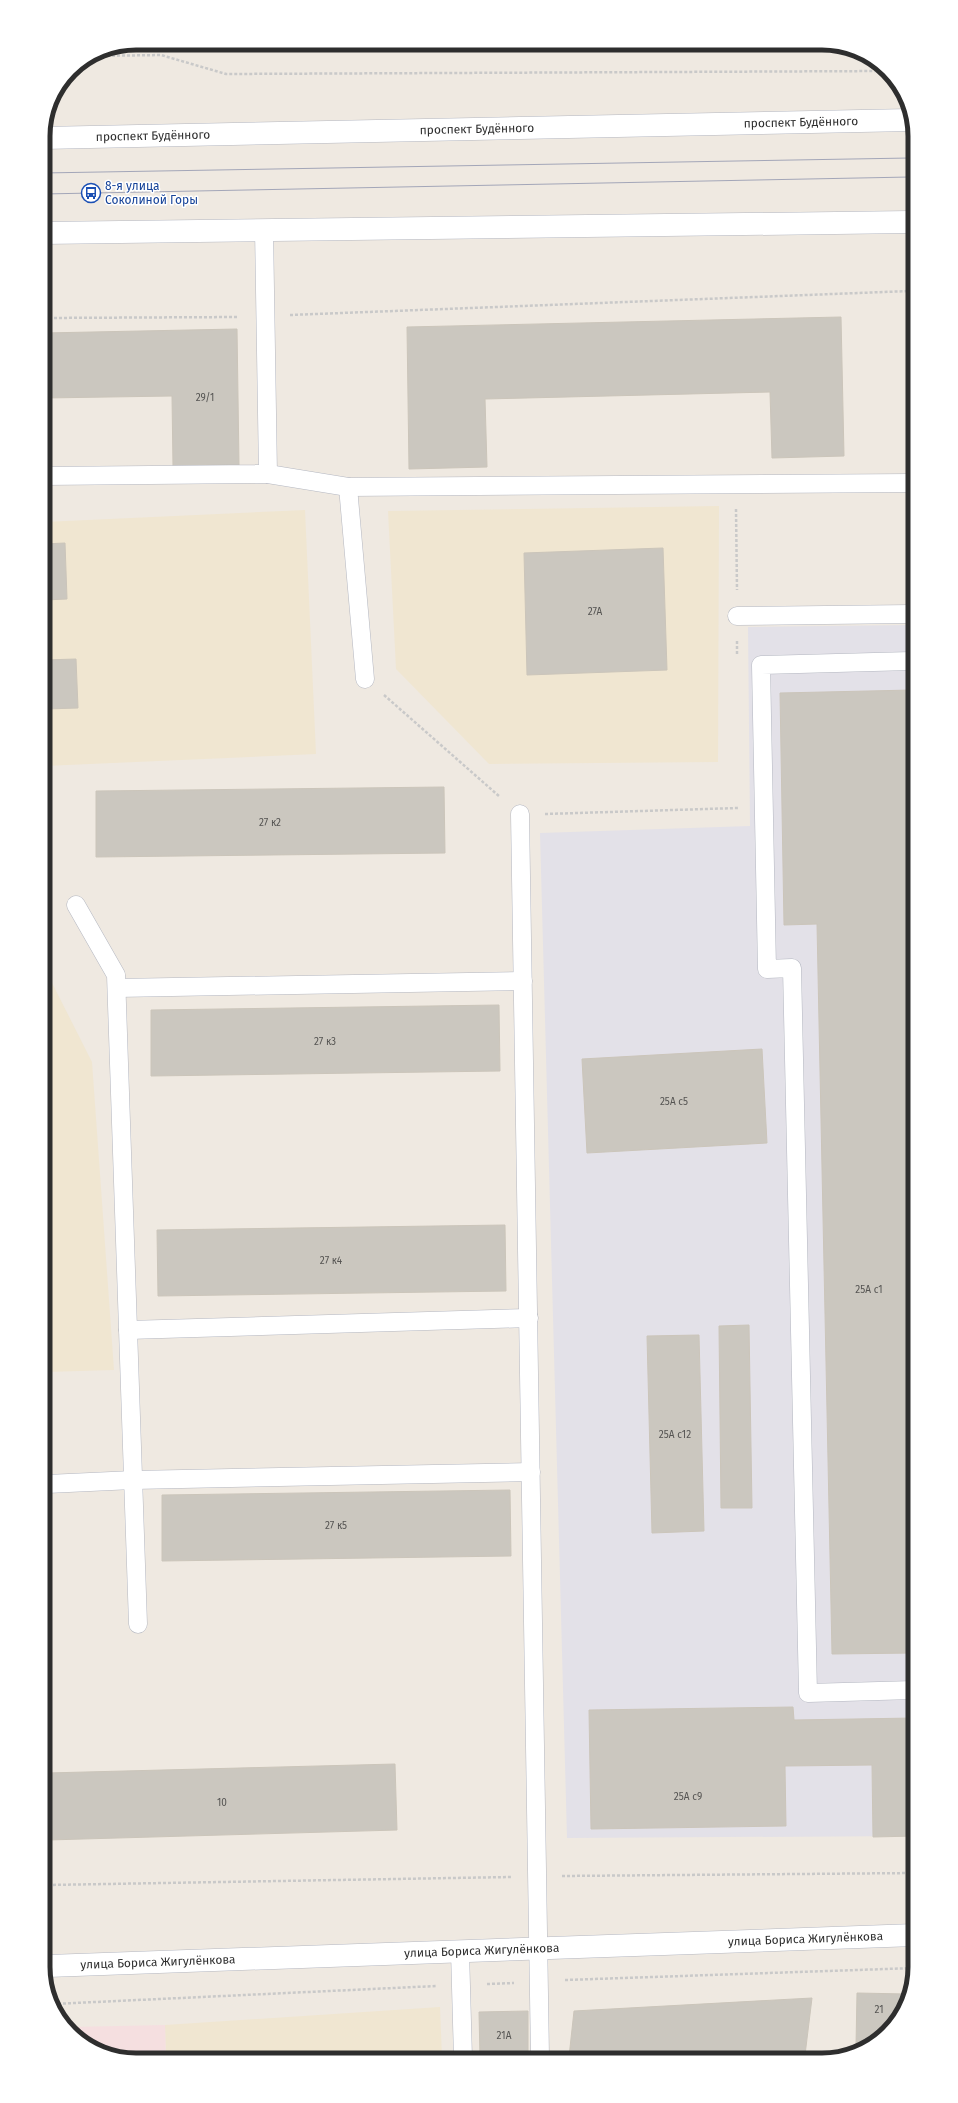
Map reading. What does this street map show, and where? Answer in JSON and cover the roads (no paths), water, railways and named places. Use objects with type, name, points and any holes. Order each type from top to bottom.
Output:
[{"type":"main road","name":"проспект Будённого","points":[[50,138],[906,120]]},
{"type":"main road","points":[[50,233],[908,222]]},
{"type":"main road","name":"улица Бориса Жигулёнкова","points":[[50,1966],[908,1935]]},
{"type":"lane","points":[[264,229],[268,474]]},
{"type":"lane","points":[[50,476],[268,474],[348,487],[908,484]]},
{"type":"lane","points":[[348,487],[365,678]]},
{"type":"lane","points":[[737,616],[908,614]]},
{"type":"lane","points":[[908,661],[760,665],[767,969],[792,968],[808,1693],[908,1690]]},
{"type":"lane","points":[[520,814],[540,2053]]},
{"type":"lane","points":[[76,905],[116,975],[138,1624]]},
{"type":"lane","points":[[116,988],[523,981]]},
{"type":"lane","points":[[128,1330],[529,1318]]},
{"type":"lane","points":[[50,1484],[133,1480],[531,1472]]},
{"type":"lane","points":[[460,1951],[463,2053]]},
{"type":"tram line","points":[[50,173],[908,158]]},
{"type":"tram line","points":[[50,194],[908,177]]},
{"type":"place","name":"8-я улица Соколиной Горы","points":[[91,193]]}]
